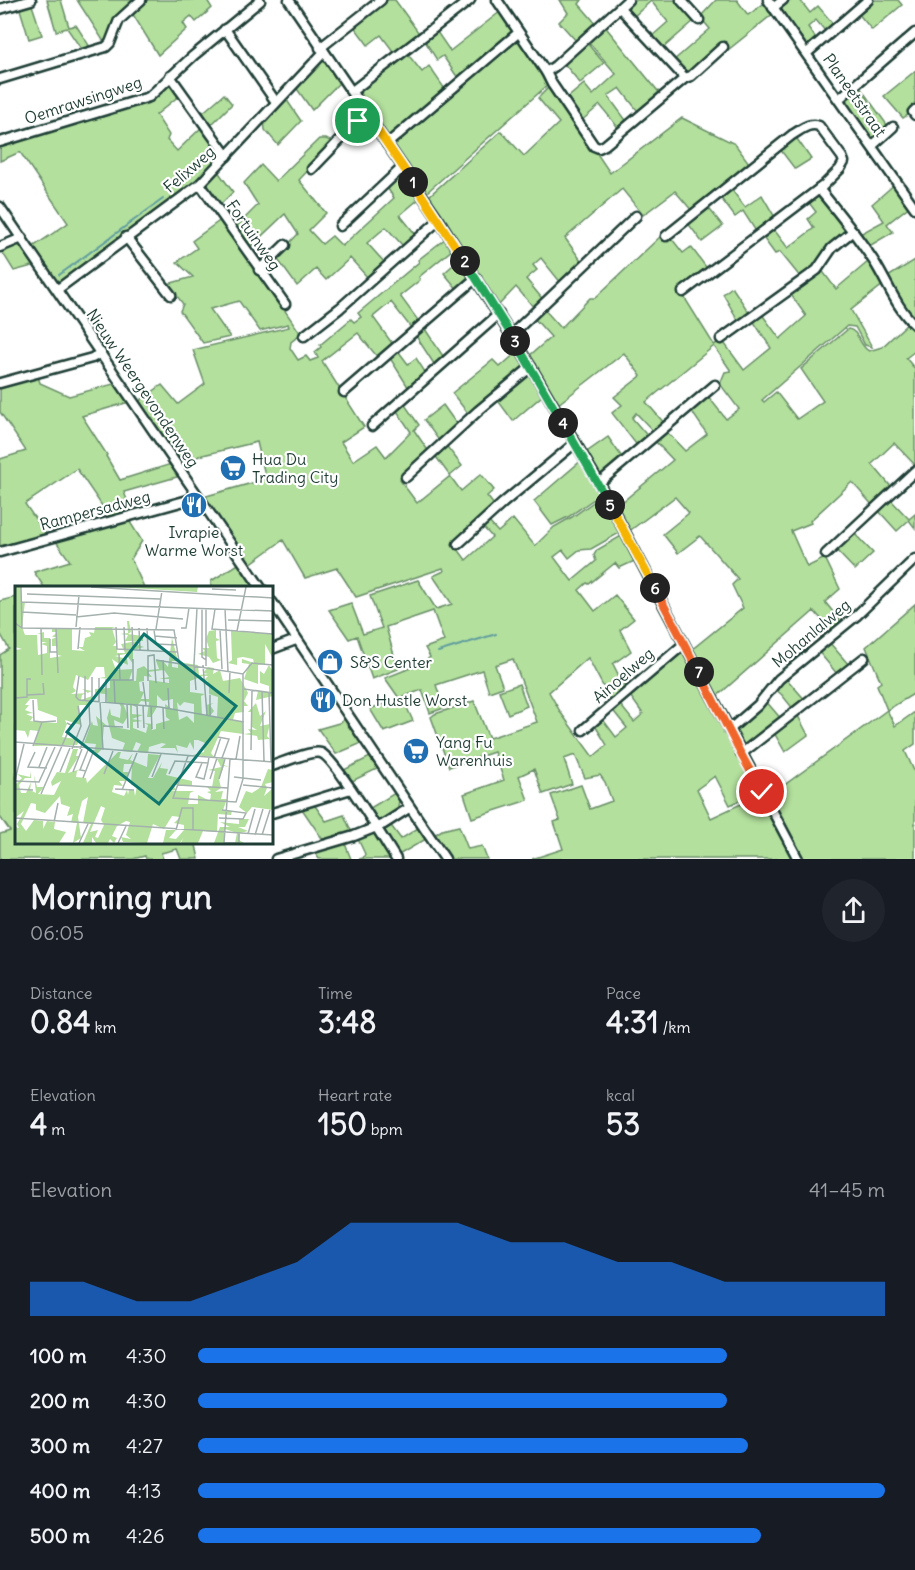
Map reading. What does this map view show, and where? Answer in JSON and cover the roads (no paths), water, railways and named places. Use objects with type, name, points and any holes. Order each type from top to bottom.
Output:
[{"type":"street","points":[[0,9],[30,0]]},
{"type":"street","points":[[0,79],[101,50],[110,43],[119,20],[141,0]]},
{"type":"street","name":"Felixweg","points":[[58,289],[200,184],[322,50],[381,0]]},
{"type":"street","points":[[351,92],[470,0]]},
{"type":"street","points":[[497,0],[594,146],[599,148],[685,78],[692,76],[723,47]]},
{"type":"street","points":[[546,72],[628,0]]},
{"type":"street","points":[[681,0],[699,20]]},
{"type":"street","name":"Planeetstraat","points":[[768,0],[915,208]]},
{"type":"street","points":[[774,8],[783,0]]},
{"type":"street","points":[[807,53],[868,0]]},
{"type":"street","name":"Oemrawsingweg","points":[[0,142],[149,97],[170,76],[260,1]]},
{"type":"street","points":[[292,1],[322,50],[439,220],[531,367],[599,483],[798,859]]},
{"type":"street","points":[[620,8],[685,78]]},
{"type":"street","points":[[225,29],[276,102]]},
{"type":"street","points":[[387,144],[518,33]]},
{"type":"street","points":[[839,99],[915,33]]},
{"type":"street","points":[[170,76],[227,156]]},
{"type":"street","points":[[312,169],[366,113]]},
{"type":"street","points":[[666,236],[792,135],[808,125],[814,124],[823,131],[843,162],[840,169],[819,189],[683,292]]},
{"type":"street","points":[[872,146],[893,127]]},
{"type":"street","points":[[340,226],[404,167]]},
{"type":"street","name":"Fortuinweg","points":[[200,184],[285,304]]},
{"type":"street","points":[[819,189],[853,231],[902,310],[915,325]]},
{"type":"street","name":"Nieuw Weergevondenweg","points":[[0,207],[260,586]]},
{"type":"street","points":[[512,335],[636,216]]},
{"type":"street","points":[[304,336],[340,308],[439,220]]},
{"type":"street","points":[[721,339],[817,270],[832,248],[853,231]]},
{"type":"street","points":[[126,237],[171,295]]},
{"type":"street","points":[[0,247],[22,238]]},
{"type":"street","points":[[260,270],[285,245]]},
{"type":"street","points":[[344,392],[476,278]]},
{"type":"street","points":[[372,426],[499,315]]},
{"type":"street","points":[[0,383],[92,358],[100,353]]},
{"type":"street","points":[[406,477],[470,418],[531,367]]},
{"type":"street","points":[[599,483],[715,385]]},
{"type":"street","points":[[458,544],[575,443]]},
{"type":"street","points":[[826,554],[915,471]]},
{"type":"street","name":"Rampersadweg","points":[[0,552],[188,500],[197,495]]},
{"type":"street","name":"Mohanlalweg","points":[[729,730],[758,705],[779,679],[856,616],[915,560]]},
{"type":"street","points":[[273,604],[445,859]]},
{"type":"street","points":[[273,649],[296,640]]},
{"type":"street","name":"Ainoelweg","points":[[583,730],[684,644]]},
{"type":"street","points":[[741,754],[864,658]]},
{"type":"street","points":[[273,766],[314,752],[326,756],[351,789],[396,859]]},
{"type":"street","points":[[273,813],[351,789]]},
{"type":"street","points":[[276,859],[377,828],[409,808]]},
{"type":"waterway","points":[[59,275],[163,199]]},
{"type":"waterway","points":[[438,652],[496,634]]},
{"type":"place","name":"Hua Du Trading City","points":[[233,468]]},
{"type":"place","name":"Ivrapie Warme Worst","points":[[194,505]]},
{"type":"place","name":"S&S Center","points":[[330,662]]},
{"type":"place","name":"Don Hustle Worst","points":[[323,700]]},
{"type":"place","name":"Yang Fu Warenhuis","points":[[416,751]]}]
